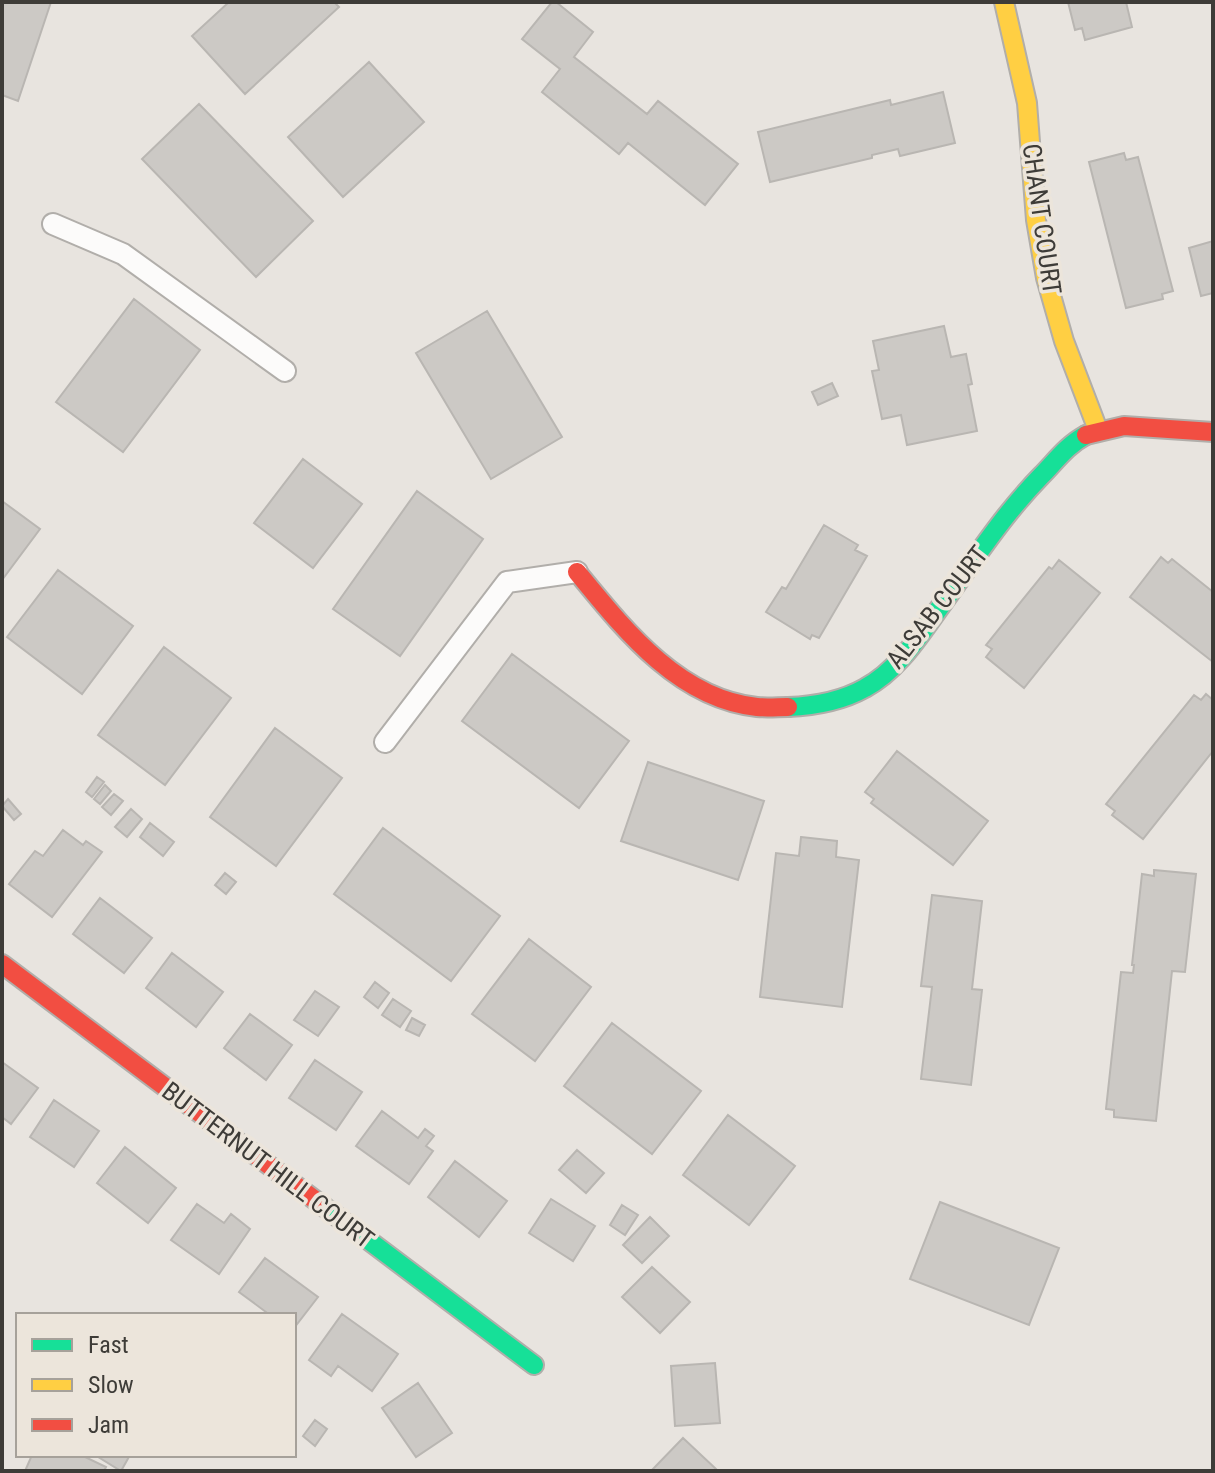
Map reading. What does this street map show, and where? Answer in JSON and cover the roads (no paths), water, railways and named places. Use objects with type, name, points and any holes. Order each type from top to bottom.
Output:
[{"type":"street","name":"CHANT COURT","points":[[1004,2],[1027,103],[1036,220],[1046,278],[1064,341],[1098,430]]},
{"type":"street","points":[[1098,430],[1161,427],[1213,432]]},
{"type":"street","name":"ALSAB COURT","points":[[577,572],[628,634],[679,677],[728,703],[767,710],[844,698],[868,687],[904,655],[1025,490],[1077,440],[1098,430]]},
{"type":"street","name":"BUTTERNUT HILL COURT","points":[[2,964],[534,1365]]},
{"type":"lane","points":[[53,224],[123,254],[285,371]]},
{"type":"lane","points":[[385,742],[507,582],[577,572]]}]
